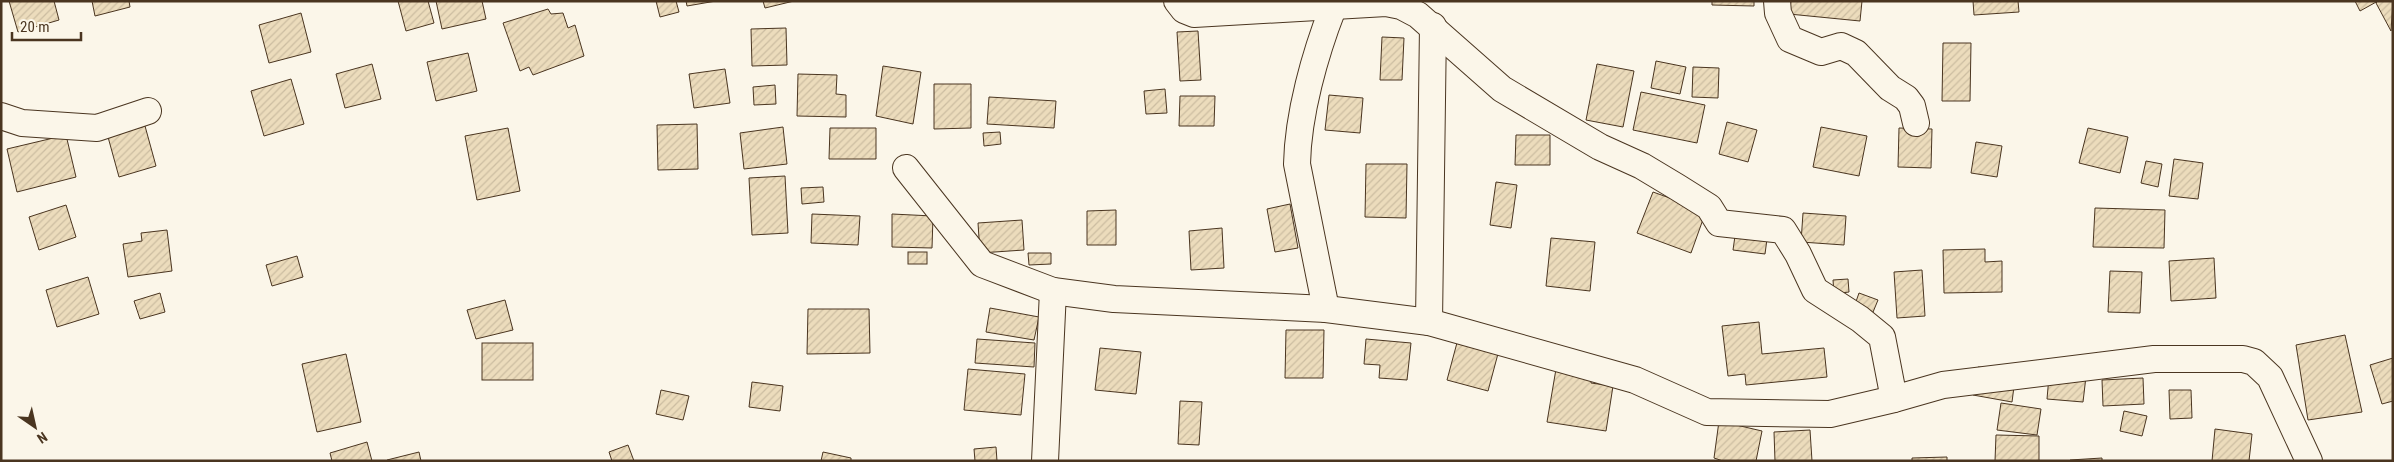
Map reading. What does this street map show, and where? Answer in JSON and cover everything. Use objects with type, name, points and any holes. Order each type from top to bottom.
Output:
[{"type":"street","points":[[1177,1],[1184,10],[1202,15],[1333,8],[1386,3],[1401,6],[1418,15],[1433,26],[1502,89],[1600,147],[1642,166],[1677,187],[1709,207],[1719,223],[1783,230],[1798,254],[1815,290],[1860,319],[1882,337],[1894,399]]},
{"type":"street","points":[[1777,1],[1778,13],[1790,40],[1821,52],[1841,46],[1856,53],[1884,82],[1906,98],[1912,106],[1916,123]]},
{"type":"street","points":[[1326,309],[1300,182],[1297,156],[1298,141],[1319,43],[1333,8]]},
{"type":"street","points":[[1429,322],[1433,26]]},
{"type":"street","points":[[1,116],[22,123],[97,128],[148,111]]},
{"type":"street","points":[[906,168],[982,264],[1054,291],[1124,299],[1326,309],[1429,322],[1635,380],[1707,412],[1830,414],[1943,385],[2154,359],[2243,360],[2254,362],[2270,376],[2309,461]]},
{"type":"street","points":[[1046,461],[1054,291]]},
{"type":"building","points":[[9,1],[54,1],[59,20],[18,32]]},
{"type":"building","points":[[92,1],[129,1],[130,7],[95,16]]},
{"type":"building","points":[[398,1],[428,1],[434,23],[406,31]]},
{"type":"building","points":[[436,1],[482,1],[486,19],[442,29]]},
{"type":"building","points":[[656,1],[676,1],[679,12],[660,17]]},
{"type":"building","points":[[686,1],[716,1],[687,6]]},
{"type":"building","points":[[763,1],[794,1],[765,8]]},
{"type":"building","points":[[1712,1],[1754,1],[1754,6],[1712,5]]},
{"type":"building","points":[[1791,1],[1862,1],[1860,21],[1789,14]]},
{"type":"building","points":[[1973,1],[2018,1],[2019,12],[1974,15]]},
{"type":"building","points":[[2355,1],[2378,1],[2360,11]]},
{"type":"building","points":[[2378,1],[2393,1],[2391,31],[2376,3]]},
{"type":"building","points":[[548,9],[551,14],[563,13],[568,28],[575,25],[584,56],[533,75],[529,67],[520,71],[503,23]]},
{"type":"building","points":[[301,13],[311,52],[269,63],[259,25]]},
{"type":"building","points":[[786,28],[787,65],[752,66],[751,29]]},
{"type":"building","points":[[1198,31],[1201,80],[1180,81],[1177,32]]},
{"type":"building","points":[[1382,37],[1404,38],[1402,80],[1380,80]]},
{"type":"building","points":[[1943,43],[1971,43],[1970,101],[1942,101]]},
{"type":"building","points":[[468,53],[477,91],[436,101],[427,62]]},
{"type":"building","points":[[1656,61],[1686,67],[1680,94],[1651,88]]},
{"type":"building","points":[[372,64],[381,99],[345,108],[336,74]]},
{"type":"building","points":[[1597,64],[1634,71],[1623,127],[1586,120]]},
{"type":"building","points":[[883,66],[921,72],[913,124],[876,116]]},
{"type":"building","points":[[1693,67],[1719,68],[1718,98],[1692,97]]},
{"type":"building","points":[[725,69],[730,103],[694,108],[689,74]]},
{"type":"building","points":[[798,74],[837,75],[836,94],[846,95],[846,117],[797,116]]},
{"type":"building","points":[[291,79],[304,124],[264,136],[251,91]]},
{"type":"building","points":[[934,84],[971,84],[971,128],[934,129]]},
{"type":"building","points":[[775,85],[776,104],[754,105],[753,87]]},
{"type":"building","points":[[1165,89],[1167,113],[1146,114],[1144,91]]},
{"type":"building","points":[[1641,92],[1705,105],[1697,143],[1633,130]]},
{"type":"building","points":[[1329,95],[1363,98],[1360,133],[1325,130]]},
{"type":"building","points":[[1180,96],[1215,96],[1214,126],[1179,126]]},
{"type":"building","points":[[989,97],[1056,101],[1054,128],[987,124]]},
{"type":"building","points":[[1727,122],[1757,130],[1748,162],[1719,154]]},
{"type":"building","points":[[697,124],[698,169],[658,170],[657,125]]},
{"type":"building","points":[[145,126],[156,166],[119,177],[108,137]]},
{"type":"building","points":[[783,127],[787,164],[744,169],[740,133]]},
{"type":"building","points":[[1821,127],[1867,136],[1859,176],[1813,167]]},
{"type":"building","points":[[508,128],[520,191],[477,200],[465,136]]},
{"type":"building","points":[[830,128],[876,128],[876,159],[829,159]]},
{"type":"building","points":[[1899,128],[1932,129],[1931,168],[1898,167]]},
{"type":"building","points":[[2088,128],[2128,137],[2120,173],[2079,163]]},
{"type":"building","points":[[1000,132],[1001,144],[984,146],[983,133]]},
{"type":"building","points":[[66,135],[76,177],[17,192],[7,149]]},
{"type":"building","points":[[1516,135],[1550,135],[1550,165],[1515,165]]},
{"type":"building","points":[[1976,142],[2002,146],[1997,177],[1971,173]]},
{"type":"building","points":[[2174,159],[2203,163],[2198,199],[2169,196]]},
{"type":"building","points":[[2146,161],[2162,164],[2158,187],[2141,183]]},
{"type":"building","points":[[1366,164],[1407,164],[1406,218],[1365,217]]},
{"type":"building","points":[[785,176],[788,233],[752,235],[749,178]]},
{"type":"building","points":[[1496,182],[1517,185],[1511,228],[1490,225]]},
{"type":"building","points":[[823,187],[824,202],[802,204],[801,188]]},
{"type":"building","points":[[1653,192],[1706,211],[1691,253],[1637,233]]},
{"type":"building","points":[[1290,204],[1298,248],[1275,252],[1267,209]]},
{"type":"building","points":[[66,205],[76,237],[39,250],[29,217]]},
{"type":"building","points":[[2095,208],[2165,210],[2164,248],[2093,247]]},
{"type":"building","points":[[1116,210],[1116,245],[1087,245],[1087,211]]},
{"type":"building","points":[[1803,213],[1846,216],[1844,245],[1801,242]]},
{"type":"building","points":[[812,214],[860,216],[858,245],[811,243]]},
{"type":"building","points":[[892,214],[933,216],[932,248],[892,247]]},
{"type":"building","points":[[1022,220],[1024,250],[980,253],[978,223]]},
{"type":"building","points":[[1222,228],[1224,268],[1191,270],[1189,231]]},
{"type":"building","points":[[167,230],[172,271],[128,277],[123,244],[142,241],[141,233]]},
{"type":"building","points":[[1735,236],[1767,239],[1765,254],[1733,250]]},
{"type":"building","points":[[1551,238],[1595,242],[1590,291],[1546,286]]},
{"type":"building","points":[[1985,249],[1985,262],[2002,261],[2002,292],[1944,293],[1943,250]]},
{"type":"building","points":[[908,252],[927,252],[927,264],[908,264]]},
{"type":"building","points":[[1028,253],[1051,253],[1051,264],[1029,265]]},
{"type":"building","points":[[297,256],[303,277],[272,286],[266,265]]},
{"type":"building","points":[[2214,258],[2216,298],[2171,301],[2169,261]]},
{"type":"building","points":[[1922,270],[1925,316],[1897,318],[1894,272]]},
{"type":"building","points":[[2110,271],[2142,272],[2140,313],[2108,312]]},
{"type":"building","points":[[88,277],[99,314],[57,327],[46,290]]},
{"type":"building","points":[[1848,279],[1849,292],[1834,294],[1833,280]]},
{"type":"building","points":[[160,293],[165,312],[140,319],[134,301]]},
{"type":"building","points":[[1859,293],[1878,300],[1871,317],[1853,310]]},
{"type":"building","points":[[505,300],[513,330],[476,339],[467,310]]},
{"type":"building","points":[[990,308],[1039,317],[1034,340],[986,332]]},
{"type":"building","points":[[808,309],[869,309],[870,353],[807,354]]},
{"type":"building","points":[[1759,322],[1762,354],[1824,348],[1827,377],[1746,385],[1745,374],[1728,376],[1722,326]]},
{"type":"building","points":[[1286,330],[1324,330],[1323,378],[1285,378]]},
{"type":"building","points":[[2345,335],[2362,412],[2308,420],[2296,345]]},
{"type":"building","points":[[977,339],[1035,343],[1034,367],[975,363]]},
{"type":"building","points":[[1366,339],[1411,343],[1407,380],[1379,378],[1380,365],[1364,364]]},
{"type":"building","points":[[1458,339],[1499,350],[1488,391],[1447,380]]},
{"type":"building","points":[[482,343],[533,343],[533,380],[482,380]]},
{"type":"building","points":[[1100,348],[1141,352],[1136,394],[1095,390]]},
{"type":"building","points":[[346,354],[361,422],[317,432],[302,364]]},
{"type":"building","points":[[2393,358],[2393,401],[2382,404],[2370,365]]},
{"type":"building","points":[[2050,365],[2087,368],[2083,402],[2047,399]]},
{"type":"building","points":[[1978,367],[2016,371],[2012,402],[1973,395]]},
{"type":"building","points":[[968,369],[1025,374],[1021,415],[964,410]]},
{"type":"building","points":[[1556,369],[1592,375],[1591,383],[1613,386],[1606,431],[1547,422]]},
{"type":"building","points":[[2143,378],[2144,404],[2103,406],[2102,380]]},
{"type":"building","points":[[752,382],[783,386],[780,411],[749,407]]},
{"type":"building","points":[[661,390],[689,396],[683,420],[656,414]]},
{"type":"building","points":[[2169,390],[2191,390],[2192,418],[2170,419]]},
{"type":"building","points":[[1180,401],[1202,402],[1199,445],[1178,444]]},
{"type":"building","points":[[2001,403],[2041,409],[2037,435],[1997,430]]},
{"type":"building","points":[[2124,411],[2147,416],[2142,436],[2120,431]]},
{"type":"building","points":[[1719,421],[1762,431],[1756,461],[1723,461],[1714,458]]},
{"type":"building","points":[[2215,429],[2252,434],[2249,461],[2212,461]]},
{"type":"building","points":[[1810,430],[1812,461],[1775,461],[1774,432]]},
{"type":"building","points":[[1996,435],[2039,436],[2039,461],[1995,461]]},
{"type":"building","points":[[367,442],[372,461],[332,461],[330,453]]},
{"type":"building","points":[[628,445],[634,461],[612,461],[609,452]]},
{"type":"building","points":[[996,447],[997,461],[975,461],[974,449]]},
{"type":"building","points":[[419,452],[421,461],[387,461],[387,460]]},
{"type":"building","points":[[823,452],[851,458],[851,461],[821,461]]},
{"type":"building","points":[[1947,457],[1947,461],[1912,461],[1912,458]]},
{"type":"building","points":[[2102,458],[2102,461],[2070,461],[2070,460]]}]
